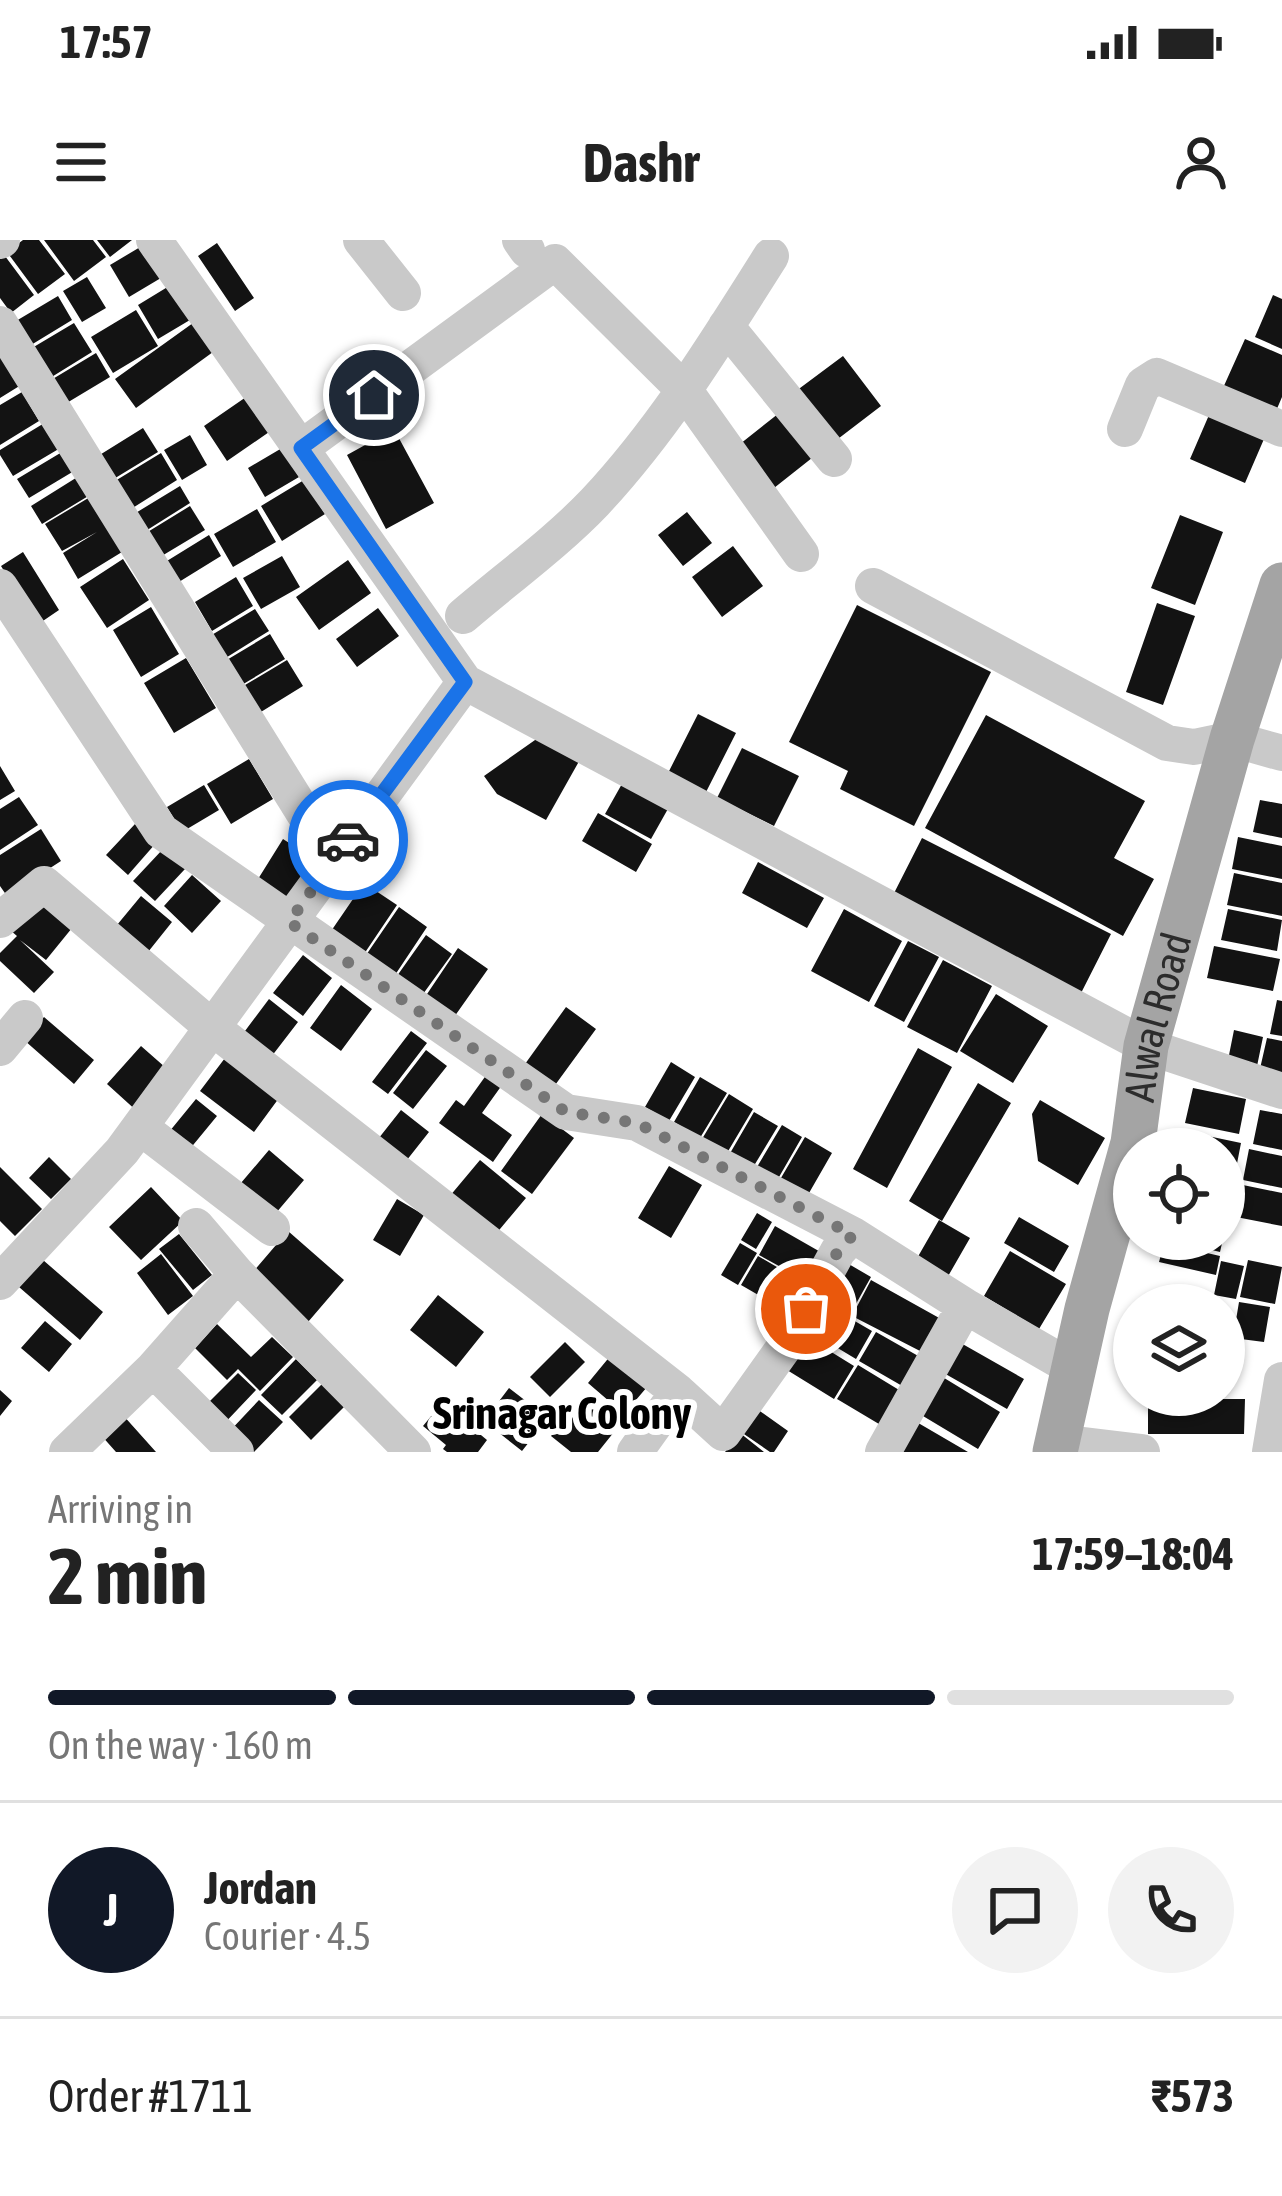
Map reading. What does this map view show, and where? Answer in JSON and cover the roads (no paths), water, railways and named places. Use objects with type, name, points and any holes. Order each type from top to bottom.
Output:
[{"type":"main road","name":"Alwal Road","points":[[1057,1447],[1133,1143],[1146,1046],[1232,739],[1282,585]]},
{"type":"street","points":[[154,240],[465,682],[1146,1046],[1282,1091]]},
{"type":"street","points":[[361,240],[403,293]]},
{"type":"street","points":[[463,616],[592,505],[648,441],[685,392],[771,256]]},
{"type":"street","points":[[301,448],[555,262],[685,392],[801,554]]},
{"type":"street","points":[[0,324],[333,860]]},
{"type":"street","points":[[727,326],[834,459]]},
{"type":"street","points":[[1125,429],[1143,385],[1157,376],[1282,429]]},
{"type":"street","points":[[873,586],[1167,743],[1194,747],[1232,739],[1282,753]]},
{"type":"street","points":[[0,587],[161,831],[566,1112],[637,1123],[853,1235],[1074,1369]]},
{"type":"street","points":[[0,1282],[122,1151],[465,682]]},
{"type":"street","points":[[0,920],[44,884],[214,1029],[678,1392],[723,1433],[790,1339],[838,1251],[853,1235]]},
{"type":"street","points":[[0,1048],[26,1018]]},
{"type":"street","points":[[140,1127],[272,1228]]},
{"type":"street","points":[[196,1226],[237,1274],[413,1452]]},
{"type":"street","points":[[68,1452],[153,1369],[237,1274]]},
{"type":"street","points":[[883,1452],[965,1306]]},
{"type":"street","points":[[153,1369],[236,1452]]},
{"type":"street","points":[[1270,1452],[1282,1380]]},
{"type":"street","points":[[635,1452],[678,1392]]},
{"type":"street","points":[[1057,1447],[1142,1452]]},
{"type":"district","name":"Srinagar Colony","points":[[562,1413]]}]
